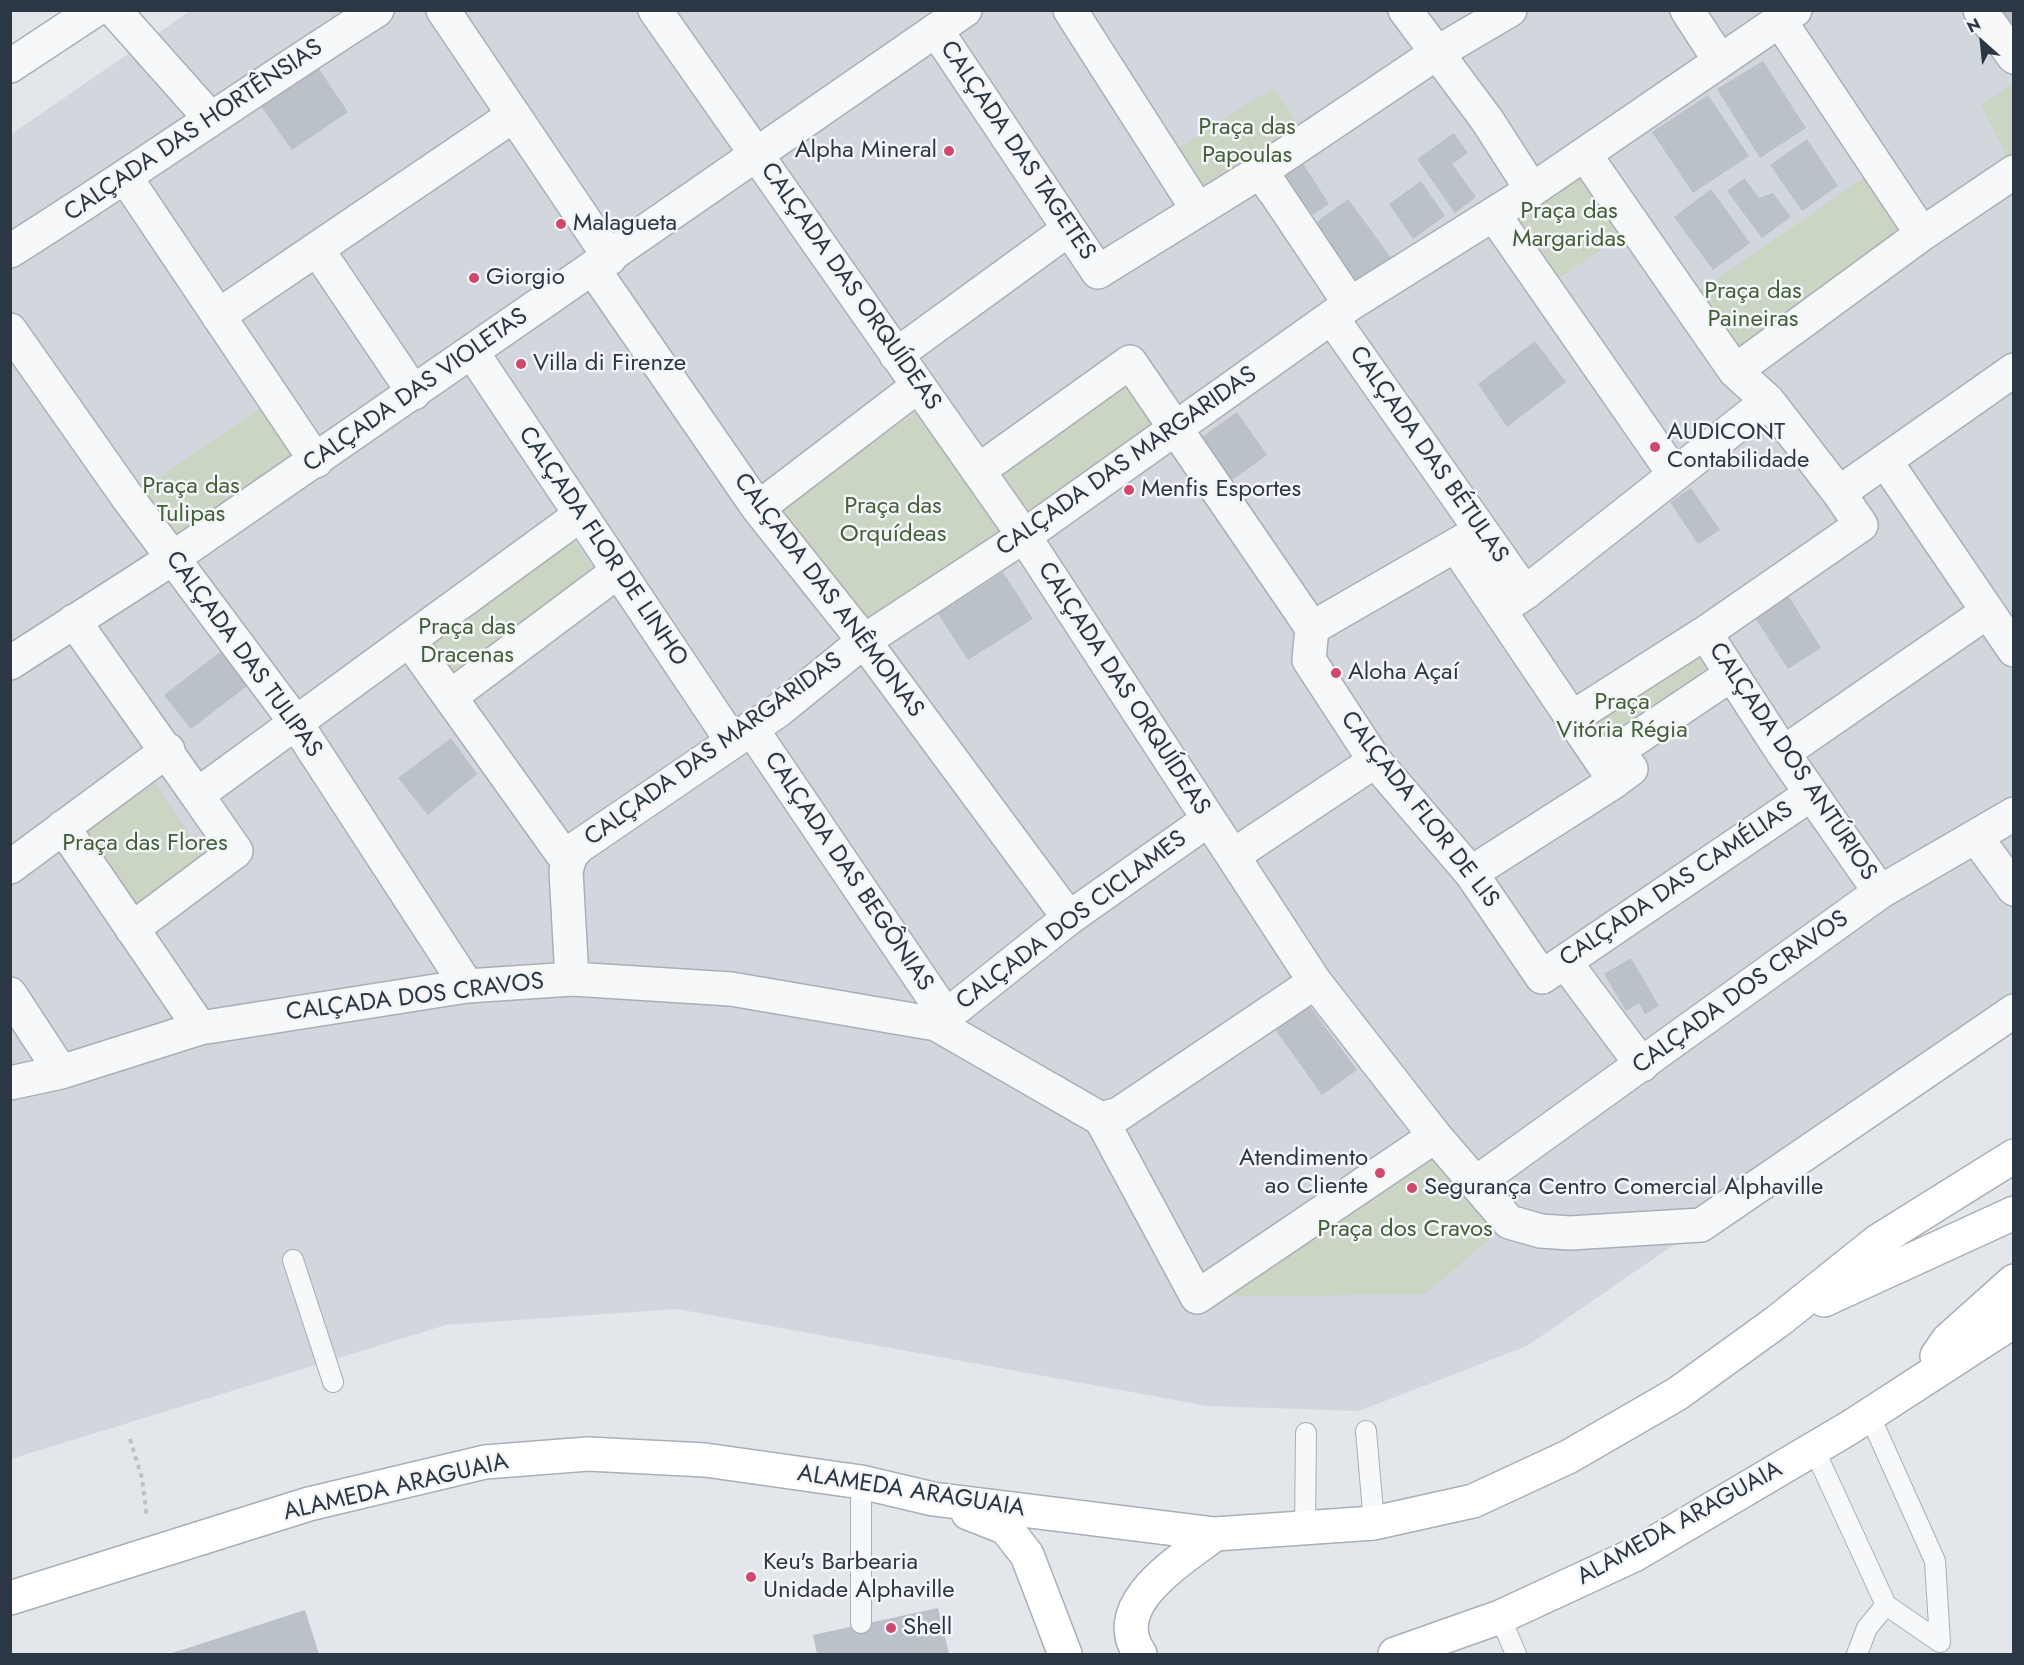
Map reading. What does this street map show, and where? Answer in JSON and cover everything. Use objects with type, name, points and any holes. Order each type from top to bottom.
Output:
[{"type":"main road","name":"ALAMEDA ARAGUAIA","points":[[10,1598],[309,1504],[485,1462],[588,1454],[705,1460],[861,1482],[933,1499],[1215,1534],[1374,1523],[1473,1501],[1568,1457],[1677,1394],[1778,1321],[1878,1240],[2013,1156]]},
{"type":"main road","name":"ALAMEDA ARAGUAIA","points":[[1778,1321],[2013,1213]]},
{"type":"main road","name":"ALAMEDA ARAGUAIA","points":[[1918,1381],[1948,1340],[2013,1281]]},
{"type":"main road","name":"ALAMEDA ARAGUAIA","points":[[1395,1654],[1500,1617],[1634,1555],[1814,1449],[2013,1321]]},
{"type":"main road","points":[[933,1499],[1006,1528],[1027,1556],[1065,1654]]},
{"type":"main road","points":[[1140,1654],[1131,1629],[1134,1614],[1149,1587],[1166,1569],[1215,1534]]},
{"type":"street","points":[[10,66],[94,10]]},
{"type":"street","points":[[114,10],[210,118]]},
{"type":"street","name":"CALÇADA DAS ANÊMONAS","points":[[443,10],[514,116],[602,264],[758,508],[864,640],[1069,918]]},
{"type":"street","name":"CALÇADA DAS VIOLETAS","points":[[10,663],[173,558],[316,461],[965,10]]},
{"type":"street","points":[[1070,10],[1198,210],[1261,171],[1435,54],[1510,10]]},
{"type":"street","points":[[1405,10],[1435,54],[1487,120],[1532,190]]},
{"type":"street","points":[[1687,10],[1720,61]]},
{"type":"street","points":[[1980,10],[2013,57]]},
{"type":"street","name":"CALÇADA DAS ORQUÍDEAS","points":[[658,11],[1024,536],[1315,982],[1435,1136],[1509,1222],[1540,1231],[1570,1233],[1701,1225],[2013,1011]]},
{"type":"street","name":"CALÇADA DAS HORTÊNSIAS","points":[[10,251],[126,178],[210,118],[370,12]]},
{"type":"street","points":[[1788,16],[1922,234]]},
{"type":"street","name":"CALÇADA DAS MARGARIDAS","points":[[572,979],[566,872],[568,862],[584,843],[779,710],[864,640],[1024,536],[1341,311],[1532,190],[1788,16]]},
{"type":"street","name":"CALÇADA DAS TAGETES","points":[[936,30],[1098,272],[1198,210]]},
{"type":"street","points":[[218,316],[514,116]]},
{"type":"street","points":[[1572,718],[1705,633],[1861,525],[1768,401],[1734,371],[1592,165]]},
{"type":"street","name":"CALÇADA DAS BÉTULAS","points":[[1261,171],[1469,538],[1512,601],[1572,718],[1615,781]]},
{"type":"street","points":[[1734,371],[1922,234],[2013,172]]},
{"type":"street","points":[[126,178],[316,461]]},
{"type":"street","points":[[1501,225],[1674,474]]},
{"type":"street","points":[[896,355],[1070,229]]},
{"type":"street","points":[[317,249],[414,393]]},
{"type":"street","name":"CALÇADA DAS TULIPAS","points":[[10,330],[173,558],[296,723],[467,987]]},
{"type":"street","name":"CALÇADA FLOR DE LINHO","points":[[472,352],[617,572],[741,735]]},
{"type":"street","points":[[978,471],[1130,362],[1174,430],[1312,628],[1469,538]]},
{"type":"street","points":[[1839,493],[1886,462],[2013,370]]},
{"type":"street","points":[[758,508],[918,386]]},
{"type":"street","points":[[1512,601],[1768,401]]},
{"type":"street","points":[[1886,462],[2013,650]]},
{"type":"street","points":[[197,795],[580,515]]},
{"type":"street","points":[[450,697],[617,572]]},
{"type":"street","points":[[1783,753],[1987,612]]},
{"type":"street","points":[[74,621],[168,750],[236,851],[132,929]]},
{"type":"street","name":"CALÇADA FLOR DE LIS","points":[[1312,628],[1309,660],[1375,761],[1554,969],[1642,1065]]},
{"type":"street","name":"CALÇADA DOS ANTÚRIOS","points":[[1705,633],[1783,753],[1880,892]]},
{"type":"street","points":[[410,641],[568,862]]},
{"type":"street","points":[[1471,873],[1631,769],[1617,751],[1732,674]]},
{"type":"street","name":"CALÇADA DAS BEGÔNIAS","points":[[741,735],[941,1019]]},
{"type":"street","points":[[10,867],[168,750]]},
{"type":"street","points":[[1234,855],[1375,761]]},
{"type":"street","name":"CALÇADA DAS CAMÉLIAS","points":[[1554,969],[1811,794]]},
{"type":"street","name":"CALÇADA DOS CRAVOS","points":[[1476,1183],[1880,892],[2013,814]]},
{"type":"street","name":"CALÇADA DOS CICLAMES","points":[[941,1019],[1069,918],[1208,820]]},
{"type":"street","points":[[63,827],[200,1028]]},
{"type":"street","points":[[1976,837],[2013,889]]},
{"type":"street","name":"CALÇADA DOS CRAVOS","points":[[10,1083],[62,1072],[200,1028],[467,987],[572,979],[731,989],[941,1019],[1101,1119]]},
{"type":"street","points":[[1315,982],[1119,1114],[1101,1119],[1197,1297],[1435,1136]]},
{"type":"street","points":[[10,994],[62,1072]]},
{"type":"lane","points":[[293,1260],[333,1382]]},
{"type":"lane","points":[[1869,1414],[1935,1561],[1943,1648]]},
{"type":"lane","points":[[1366,1431],[1374,1523]]},
{"type":"lane","points":[[1305,1529],[1306,1433]]},
{"type":"lane","points":[[1814,1449],[1886,1605],[1943,1648]]},
{"type":"lane","points":[[861,1482],[861,1623]]},
{"type":"lane","points":[[1857,1654],[1867,1628],[1886,1605]]},
{"type":"lane","points":[[1500,1617],[1516,1654]]},
{"type":"path","points":[[130,1439],[142,1478],[146,1511]]},
{"type":"shaded area","points":[[190,11],[1980,11],[2014,57],[2013,1011],[1527,1346],[1359,1411],[1208,1406],[677,1309],[446,1325],[11,1459],[10,135]]},
{"type":"green space","points":[[2013,84],[2013,169],[1981,105]]},
{"type":"green space","name":"Praça das Papoulas","points":[[1274,87],[1308,140],[1198,210],[1165,157]]},
{"type":"green space","name":"Praça das Margaridas","points":[[1592,165],[1635,228],[1543,288],[1501,225]]},
{"type":"green space","name":"Praça das Paineiras","points":[[1878,168],[1922,234],[1735,371],[1685,301]]},
{"type":"green space","name":"Praça das Orquídeas","points":[[1127,377],[1161,430],[1029,518],[997,462]]},
{"type":"green space","name":"Praça das Tulipas","points":[[274,399],[316,461],[173,558],[128,498]]},
{"type":"green space","name":"Praça das Orquídeas","points":[[916,412],[1004,533],[870,630],[781,509]]},
{"type":"green space","name":"Praça das Dracenas","points":[[570,536],[595,570],[456,682],[426,642]]},
{"type":"green space","name":"Praça Vitória Régia","points":[[1705,633],[1732,674],[1617,751],[1572,718]]},
{"type":"green space","name":"Praça das Flores","points":[[155,783],[205,858],[135,905],[85,830]]},
{"type":"green space","name":"Praça dos Cravos","points":[[1435,1136],[1509,1222],[1425,1294],[1197,1297]]},
{"type":"building","points":[[1999,10],[2014,10],[2014,36]]},
{"type":"building","points":[[1763,61],[1806,128],[1760,158],[1717,89]]},
{"type":"building","points":[[315,63],[348,112],[292,150],[258,102]]},
{"type":"building","points":[[1708,95],[1749,156],[1693,193],[1652,132]]},
{"type":"building","points":[[1454,133],[1468,153],[1452,164],[1476,197],[1455,213],[1417,159]]},
{"type":"building","points":[[1807,139],[1838,186],[1802,211],[1770,165]]},
{"type":"building","points":[[1302,162],[1329,204],[1305,220],[1277,177]]},
{"type":"building","points":[[1744,178],[1759,198],[1773,193],[1791,217],[1762,238],[1727,191]]},
{"type":"building","points":[[1421,181],[1445,216],[1413,239],[1389,204]]},
{"type":"building","points":[[1711,189],[1750,243],[1713,270],[1674,217]]},
{"type":"building","points":[[1348,199],[1395,263],[1380,273],[1376,268],[1349,288],[1307,229]]},
{"type":"building","points":[[1535,341],[1566,382],[1507,427],[1478,384]]},
{"type":"building","points":[[1237,412],[1267,455],[1225,485],[1195,442]]},
{"type":"building","points":[[1691,488],[1720,530],[1698,544],[1670,502]]},
{"type":"building","points":[[1003,572],[1033,619],[968,660],[938,614]]},
{"type":"building","points":[[1788,595],[1821,648],[1788,669],[1754,616]]},
{"type":"building","points":[[224,649],[251,683],[191,729],[164,695]]},
{"type":"building","points":[[451,738],[477,774],[428,815],[398,778]]},
{"type":"building","points":[[1631,958],[1659,1006],[1645,1014],[1639,1003],[1626,1011],[1604,974]]},
{"type":"building","points":[[1309,1005],[1357,1070],[1322,1095],[1275,1029]]},
{"type":"building","name":"Shell","points":[[938,1608],[949,1654],[817,1654],[813,1635]]},
{"type":"building","points":[[305,1610],[319,1654],[168,1654],[188,1648]]},
{"type":"place","name":"Alpha Mineral","points":[[949,151]]},
{"type":"place","name":"Malagueta","points":[[561,224]]},
{"type":"place","name":"Giorgio","points":[[474,278]]},
{"type":"place","name":"Villa di Firenze","points":[[521,364]]},
{"type":"place","name":"AUDICONT Contabilidade","points":[[1655,447]]},
{"type":"place","name":"Menfis Esportes","points":[[1129,490]]},
{"type":"place","name":"Aloha Açaí","points":[[1336,673]]},
{"type":"place","name":"Atendimento ao Cliente","points":[[1380,1173]]},
{"type":"place","name":"Segurança Centro Comercial Alphaville","points":[[1412,1188]]},
{"type":"place","name":"Keu's Barbearia Unidade Alphaville","points":[[751,1577]]},
{"type":"place","name":"Shell","points":[[891,1628]]}]
